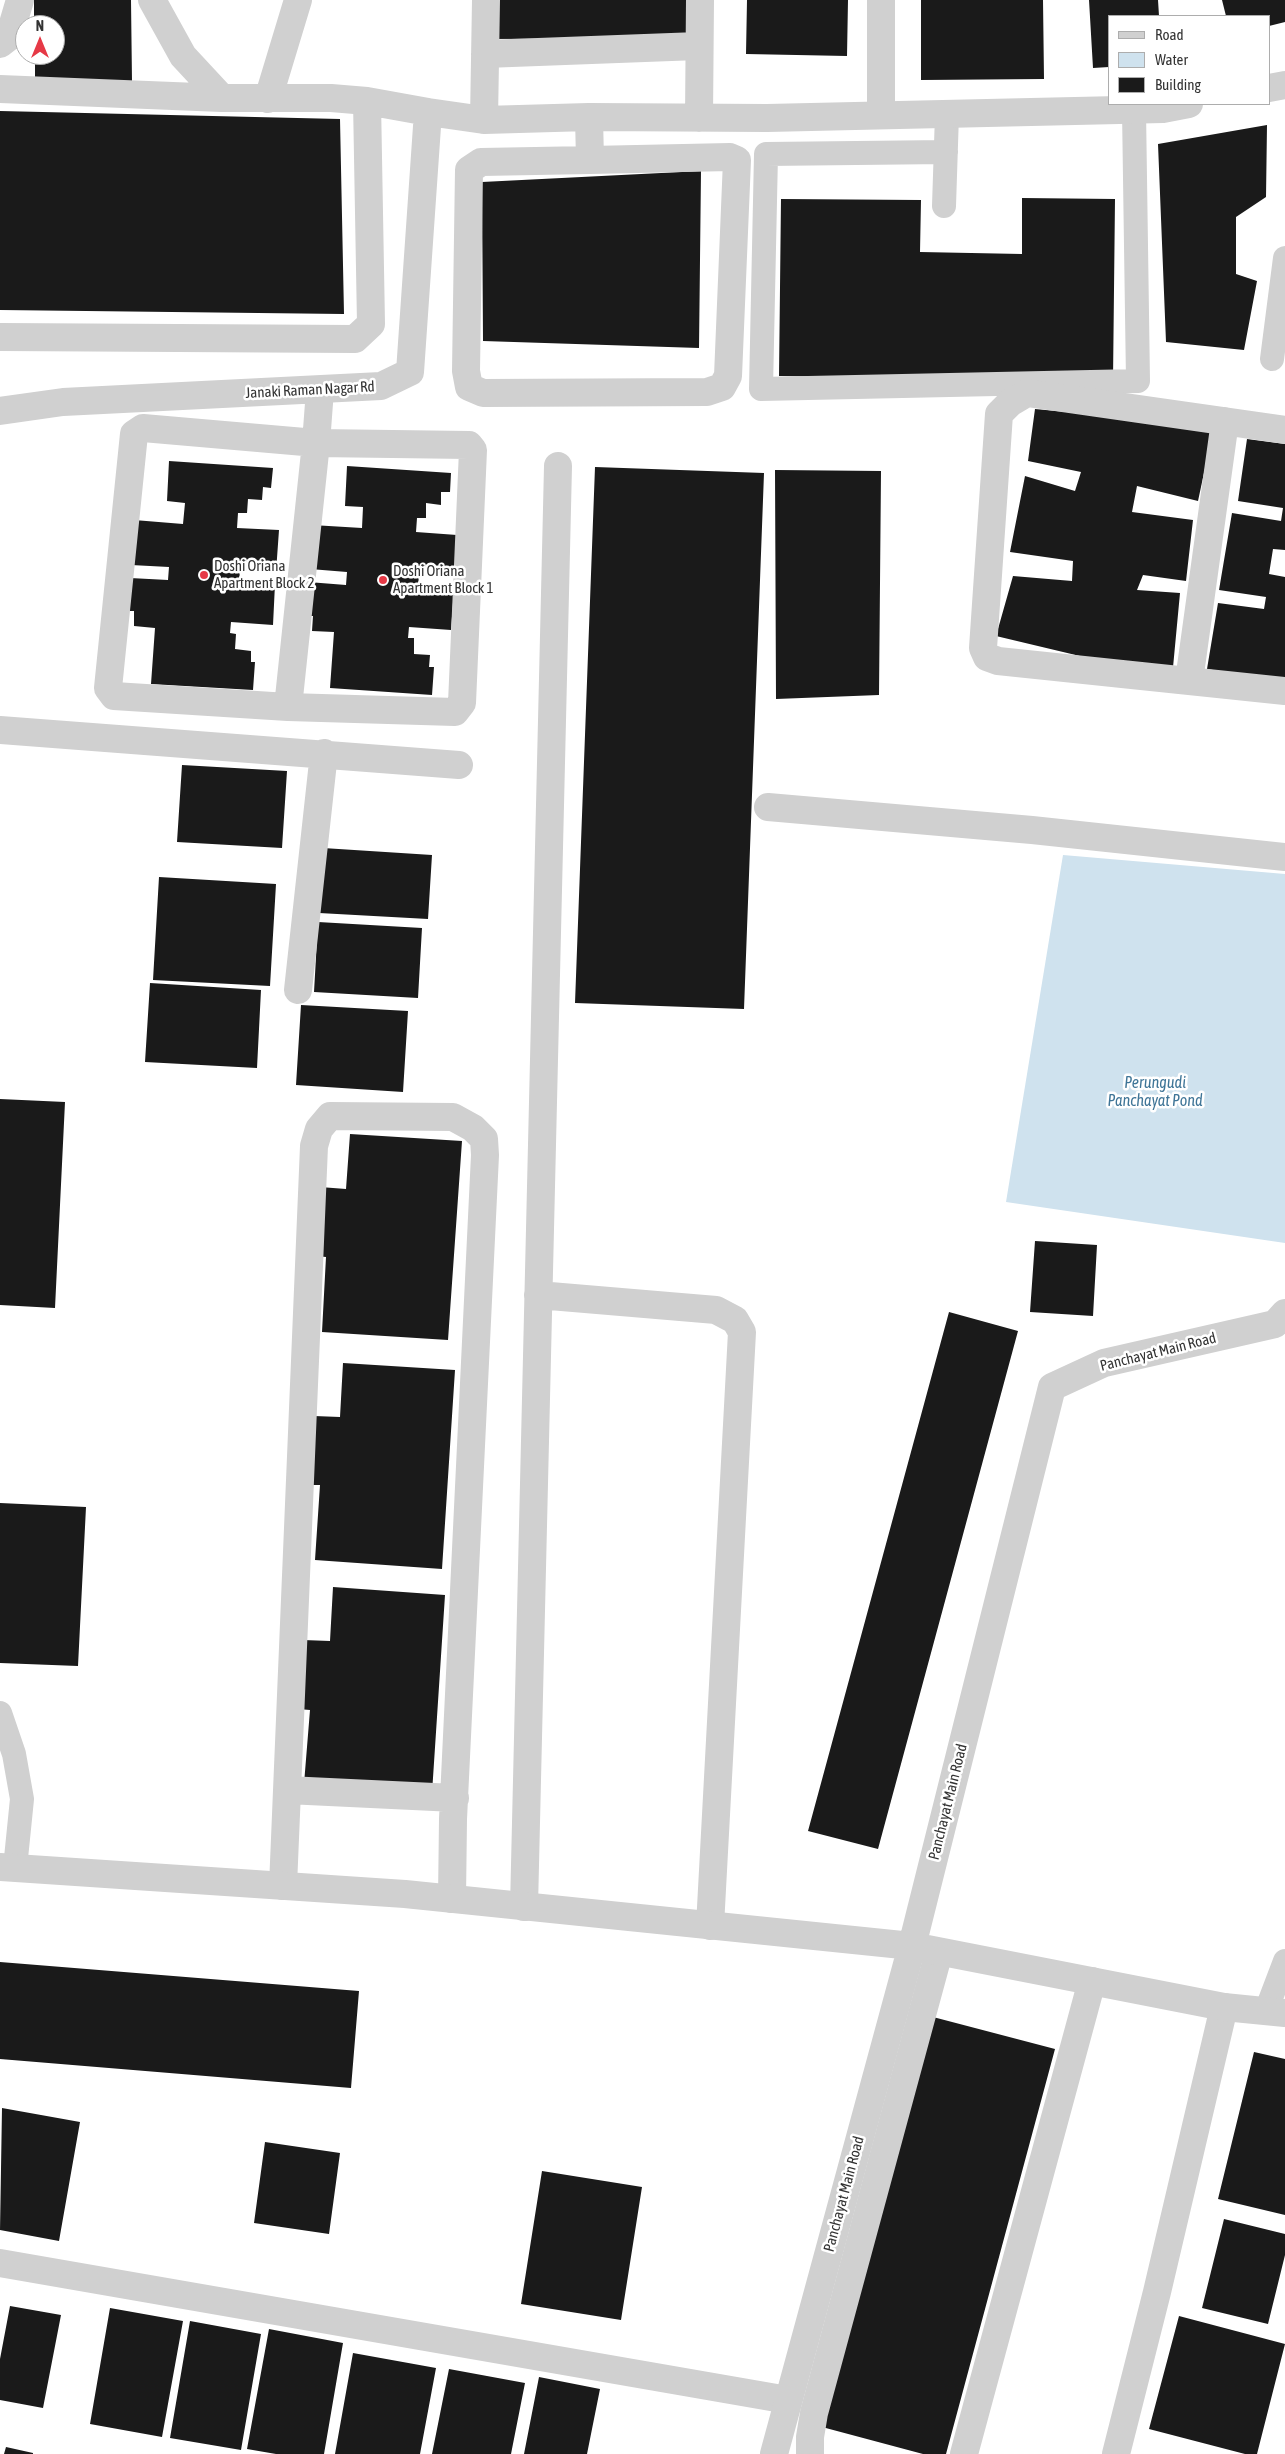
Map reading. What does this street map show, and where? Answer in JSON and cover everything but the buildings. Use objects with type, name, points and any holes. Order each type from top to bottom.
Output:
[{"type":"street","points":[[0,44],[9,37],[20,0]]},
{"type":"street","points":[[152,0],[182,56],[222,98]]},
{"type":"street","points":[[268,99],[298,0]]},
{"type":"street","points":[[486,0],[485,54],[490,119]]},
{"type":"street","points":[[699,118],[698,46],[700,0]]},
{"type":"street","points":[[881,0],[881,115]]},
{"type":"street","points":[[485,54],[698,46]]},
{"type":"street","points":[[1270,88],[1285,85]]},
{"type":"street","points":[[0,89],[222,98],[331,98],[367,101],[428,112],[490,119],[948,114],[1163,109],[1184,105]]},
{"type":"street","points":[[0,336],[355,339],[371,324],[367,101]]},
{"type":"street","name":"Janaki Raman Nagar Rd","points":[[0,411],[63,402],[381,386],[410,372],[428,112]]},
{"type":"street","points":[[589,117],[590,160]]},
{"type":"street","points":[[730,157],[737,160],[728,376],[722,386],[707,392],[483,393],[469,387],[466,371],[469,170],[480,162],[590,160],[730,157]]},
{"type":"street","points":[[288,707],[320,390]]},
{"type":"street","points":[[1285,430],[1027,393],[1010,403],[999,414],[983,648],[987,657],[998,661],[1285,692]]},
{"type":"street","points":[[1189,681],[1225,421]]},
{"type":"street","points":[[144,428],[316,443],[469,445],[473,450],[462,703],[455,712],[288,707],[114,696],[108,688],[134,434],[144,428]]},
{"type":"street","points":[[524,1907],[558,466]]},
{"type":"street","points":[[0,730],[324,753],[459,765]]},
{"type":"street","points":[[298,990],[324,753]]},
{"type":"street","points":[[768,807],[1032,830],[1285,857]]},
{"type":"street","points":[[283,1886],[314,1146],[319,1129],[330,1116],[453,1116],[473,1128],[484,1140],[485,1155],[452,1899]]},
{"type":"street","points":[[538,1296],[716,1310],[735,1320],[742,1332],[710,1926]]},
{"type":"street","name":"Panchayat Main Road","points":[[774,2454],[912,1946],[1052,1387],[1104,1363],[1275,1324],[1285,1313]]},
{"type":"street","points":[[287,1790],[455,1798]]},
{"type":"street","points":[[8,1868],[452,1899],[912,1946],[1224,2006],[1276,2012]]},
{"type":"street","points":[[810,2454],[810,2437],[814,2413],[939,1952]]},
{"type":"street","points":[[964,2454],[1092,1981]]},
{"type":"street","points":[[1116,2454],[1157,2292],[1224,2006]]},
{"type":"street","points":[[0,2263],[788,2400]]},
{"type":"lane","points":[[946,152],[766,154],[761,389],[1138,381],[1134,110]]},
{"type":"lane","points":[[944,206],[948,114]]},
{"type":"lane","points":[[1272,359],[1285,258]]},
{"type":"lane","points":[[0,1713],[14,1754],[22,1799],[8,1868]]},
{"type":"lane","points":[[1276,2012],[1285,1961]]},
{"type":"water","name":"Perungudi Panchayat Pond","points":[[1063,855],[1285,874],[1285,1243],[1006,1202]]},
{"type":"place","name":"Doshi Oriana Apartment Block 2","points":[[204,575]]},
{"type":"place","name":"Doshi Oriana Apartment Block 1","points":[[383,580]]}]
